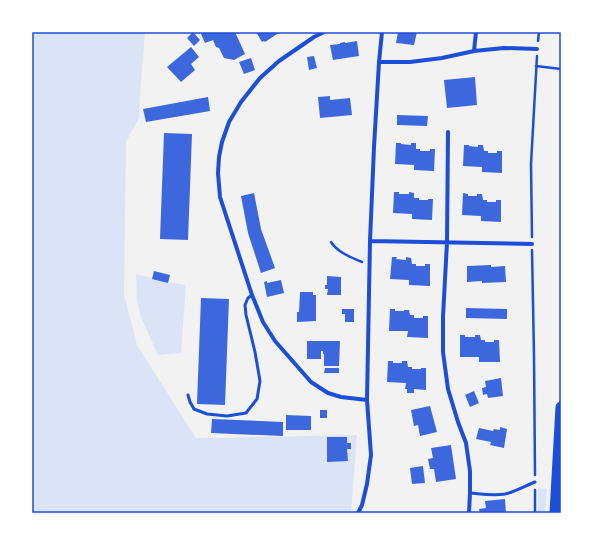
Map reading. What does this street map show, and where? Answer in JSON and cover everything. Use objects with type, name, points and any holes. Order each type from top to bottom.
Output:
[{"type":"highway","points":[[555,513],[561,406]]},
{"type":"street","points":[[324,32],[314,37],[279,62],[260,78],[241,102],[229,122],[222,142],[218,173],[220,197],[252,295],[263,322],[275,341],[311,382],[328,393],[341,397],[367,400]]},
{"type":"street","points":[[358,513],[362,505],[367,484],[371,455],[367,400],[370,241],[374,147],[382,32]]},
{"type":"street","points":[[474,51],[476,32]]},
{"type":"street","points":[[379,62],[410,62],[442,58],[474,51],[504,48],[537,49]]},
{"type":"street","points":[[448,132],[447,242],[443,316],[443,352],[448,389],[466,443],[470,471],[469,513]]},
{"type":"street","points":[[370,241],[532,244]]},
{"type":"lane","points":[[188,395],[194,409],[207,414],[227,416],[246,413],[257,399],[260,381],[245,306],[248,298],[252,295]]},
{"type":"lane","points":[[470,492],[492,495],[506,494],[535,482]]},
{"type":"path","points":[[536,66],[560,68]]},
{"type":"path","points":[[331,242],[335,247],[346,254],[360,261],[370,263]]},
{"type":"path","points":[[534,513],[535,410]]},
{"type":"shaded area","points":[[32,32],[145,32],[139,118],[126,142],[124,294],[137,345],[196,438],[357,435],[351,513],[32,513]]},
{"type":"shaded area","points":[[136,274],[186,285],[181,353],[158,355],[140,315],[137,299]]},
{"type":"shaded area","points":[[538,488],[547,489],[545,513],[538,513]]},
{"type":"building","points":[[193,32],[200,40],[194,46],[187,38]]},
{"type":"building","points":[[205,32],[235,32],[245,54],[234,60],[224,58],[213,40],[205,43],[201,34]]},
{"type":"building","points":[[256,32],[280,32],[265,42],[262,42]]},
{"type":"building","points":[[398,32],[417,32],[414,45],[396,43]]},
{"type":"building","points":[[357,41],[359,56],[333,60],[330,45]]},
{"type":"building","points":[[191,47],[199,57],[191,64],[195,70],[181,82],[167,67]]},
{"type":"building","points":[[314,56],[317,68],[309,70],[307,57]]},
{"type":"building","points":[[251,58],[255,70],[244,74],[239,62]]},
{"type":"building","points":[[475,77],[477,105],[447,108],[444,80]]},
{"type":"building","points":[[330,96],[330,100],[350,98],[352,115],[320,118],[318,97]]},
{"type":"building","points":[[208,97],[210,111],[146,122],[143,109]]},
{"type":"building","points":[[397,115],[428,116],[427,126],[397,125]]},
{"type":"building","points":[[164,133],[192,134],[188,240],[160,239]]},
{"type":"building","points":[[396,143],[411,145],[411,143],[416,143],[416,149],[420,149],[420,151],[430,151],[430,149],[435,149],[434,171],[414,170],[414,165],[395,164]]},
{"type":"building","points":[[464,145],[478,147],[478,145],[483,145],[484,151],[488,151],[488,153],[497,153],[497,151],[502,151],[502,173],[482,172],[482,167],[463,166]]},
{"type":"building","points":[[394,192],[399,192],[399,194],[409,194],[409,192],[414,193],[414,198],[419,198],[419,200],[433,199],[432,220],[412,219],[412,214],[393,213]]},
{"type":"building","points":[[254,193],[261,229],[275,268],[261,273],[248,233],[241,196]]},
{"type":"building","points":[[463,193],[468,194],[468,196],[477,196],[477,194],[482,194],[483,200],[487,200],[487,202],[496,202],[496,200],[501,200],[501,222],[481,221],[481,216],[462,215]]},
{"type":"building","points":[[392,257],[406,260],[406,257],[411,258],[412,264],[416,264],[416,266],[425,266],[425,264],[430,264],[430,286],[409,285],[409,280],[390,279]]},
{"type":"building","points":[[491,265],[491,267],[505,266],[506,282],[467,282],[467,266]]},
{"type":"building","points":[[154,271],[170,275],[168,283],[152,279]]},
{"type":"building","points":[[327,276],[341,277],[341,295],[327,295],[328,289],[325,289],[325,285],[327,285]]},
{"type":"building","points":[[281,280],[284,293],[267,297],[264,282],[267,281],[267,283]]},
{"type":"building","points":[[300,292],[313,292],[313,295],[316,295],[316,321],[297,322]]},
{"type":"building","points":[[201,298],[229,299],[225,405],[197,404]]},
{"type":"building","points":[[466,308],[507,309],[507,319],[466,318]]},
{"type":"building","points":[[342,309],[354,309],[354,322],[345,322],[345,314],[342,314]]},
{"type":"building","points":[[390,309],[395,309],[395,311],[409,310],[410,315],[414,315],[414,318],[423,318],[423,316],[428,316],[428,338],[407,337],[408,331],[389,331]]},
{"type":"building","points":[[460,335],[465,335],[465,337],[475,337],[475,335],[480,335],[481,340],[485,340],[485,342],[494,342],[494,340],[499,340],[500,362],[479,362],[479,357],[460,357]]},
{"type":"building","points":[[307,341],[340,341],[339,366],[324,366],[323,351],[321,351],[321,359],[307,359]]},
{"type":"building","points":[[388,361],[393,361],[393,363],[402,363],[402,361],[407,361],[408,367],[412,367],[412,369],[426,368],[426,390],[414,389],[414,393],[407,393],[407,389],[405,389],[406,383],[387,382]]},
{"type":"building","points":[[325,368],[339,368],[339,373],[324,373]]},
{"type":"building","points":[[501,378],[503,396],[488,398],[487,394],[483,395],[482,388],[486,387],[485,381]]},
{"type":"building","points":[[474,391],[479,403],[470,407],[465,395]]},
{"type":"building","points":[[430,406],[437,432],[420,436],[418,425],[414,426],[411,410]]},
{"type":"building","points":[[320,410],[327,410],[327,418],[320,418]]},
{"type":"building","points":[[286,415],[311,416],[311,430],[286,430]]},
{"type":"building","points":[[212,419],[283,422],[283,436],[211,433]]},
{"type":"building","points":[[500,427],[507,429],[504,448],[490,445],[491,442],[476,439],[479,428],[493,431],[494,429],[500,430]]},
{"type":"building","points":[[327,437],[347,437],[347,443],[351,443],[351,449],[347,449],[348,461],[327,462]]},
{"type":"building","points":[[451,445],[456,479],[436,482],[434,469],[430,469],[428,459],[433,458],[431,448]]},
{"type":"building","points":[[423,466],[425,483],[412,484],[410,468]]},
{"type":"building","points":[[505,499],[506,513],[480,513],[479,509],[486,508],[485,501]]}]
